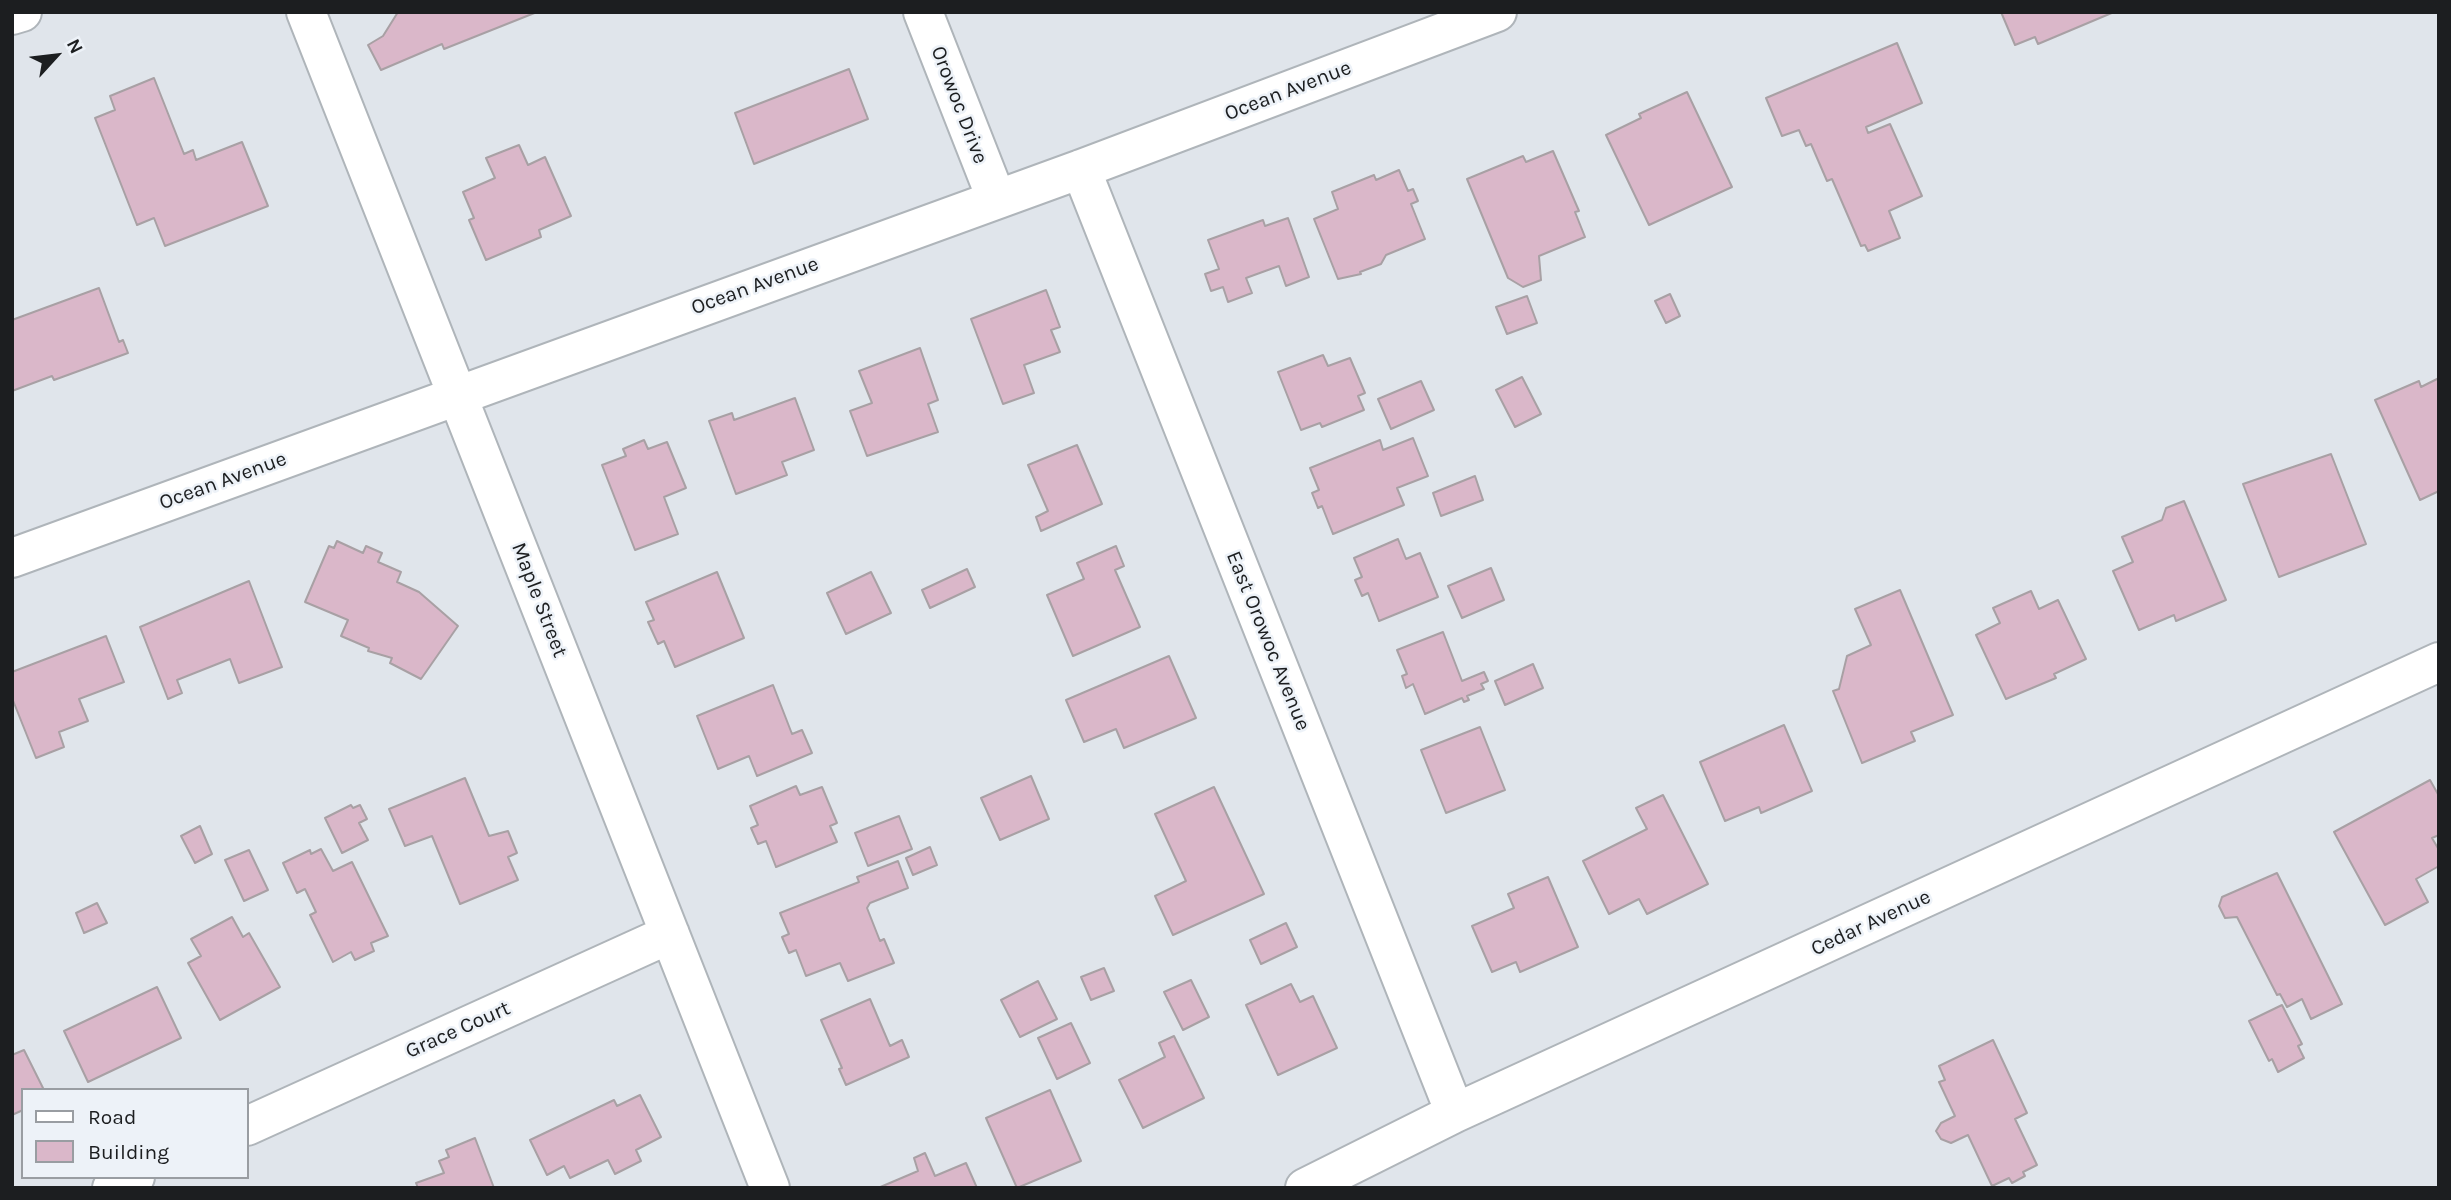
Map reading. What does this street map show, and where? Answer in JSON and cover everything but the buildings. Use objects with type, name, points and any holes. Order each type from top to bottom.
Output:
[{"type":"street","points":[[12,15],[22,12]]},
{"type":"street","name":"Maple Street","points":[[306,12],[770,1188]]},
{"type":"street","name":"Orowoc Drive","points":[[923,12],[996,198]]},
{"type":"street","name":"Ocean Avenue","points":[[12,558],[1081,169],[1497,12]]},
{"type":"street","name":"East Orowoc Avenue","points":[[1081,169],[1455,1113]]},
{"type":"street","name":"Cedar Avenue","points":[[1305,1188],[1455,1113],[2439,662]]},
{"type":"street","name":"Grace Court","points":[[248,1126],[670,934]]},
{"type":"street","points":[[112,1188],[131,1179]]}]
